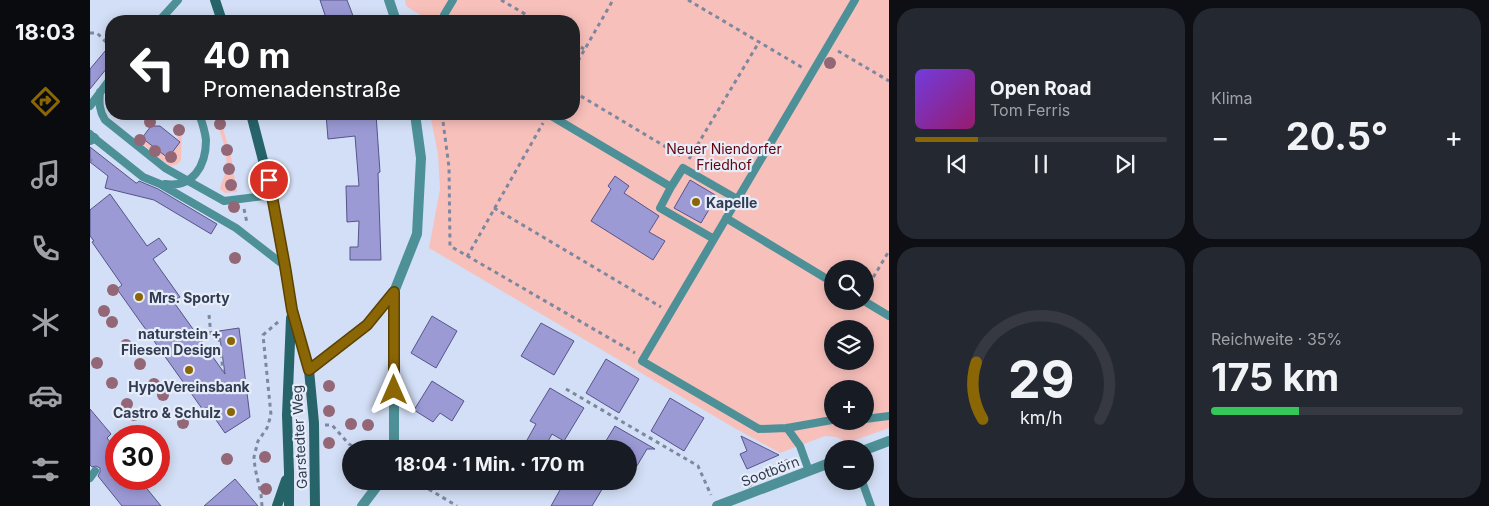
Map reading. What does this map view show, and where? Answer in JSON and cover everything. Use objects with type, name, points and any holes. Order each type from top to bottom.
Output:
[{"type":"main road","points":[[215,0],[220,15]]},
{"type":"main road","name":"Garstedter Weg","points":[[253,120],[272,195],[292,310],[309,370],[314,423],[315,506]]},
{"type":"main road","name":"Garstedter Weg","points":[[289,506],[287,415],[292,310]]},
{"type":"main road","points":[[277,506],[289,472]]},
{"type":"street","points":[[389,0],[394,15]]},
{"type":"street","points":[[309,370],[367,325],[394,292],[417,234],[421,158],[416,120]]},
{"type":"street","points":[[394,292],[394,440]]},
{"type":"street","points":[[874,446],[889,440]]},
{"type":"street","name":"Sootbörn","points":[[715,502],[824,465]]},
{"type":"street","points":[[362,506],[374,490]]},
{"type":"lane","points":[[164,15],[178,0]]},
{"type":"lane","points":[[444,15],[453,0]]},
{"type":"lane","points":[[824,421],[787,428],[759,428],[642,361],[855,0]]},
{"type":"lane","points":[[90,106],[105,86]]},
{"type":"lane","points":[[100,92],[99,104],[105,120],[165,168],[224,201],[272,195]]},
{"type":"lane","points":[[160,184],[173,185],[189,181],[198,171],[205,150],[206,139],[201,120]]},
{"type":"lane","points":[[558,120],[672,187]]},
{"type":"lane","points":[[91,137],[143,177],[160,184],[236,228],[285,266]]},
{"type":"lane","points":[[714,239],[660,208],[683,168],[738,199]]},
{"type":"lane","points":[[726,218],[824,277]]},
{"type":"lane","points":[[874,307],[889,316]]},
{"type":"lane","points":[[874,418],[889,416]]},
{"type":"lane","points":[[787,428],[800,446],[809,470]]},
{"type":"lane","points":[[865,490],[871,506]]},
{"type":"path","points":[[500,0],[526,15]]},
{"type":"path","points":[[580,57],[613,0]]},
{"type":"path","points":[[688,0],[812,73]]},
{"type":"path","points":[[90,33],[97,33],[105,41]]},
{"type":"path","points":[[580,96],[688,160],[759,42]]},
{"type":"path","points":[[828,45],[889,80]]},
{"type":"path","points":[[580,47],[584,49]]},
{"type":"path","points":[[443,120],[449,167],[450,246],[644,358]]},
{"type":"path","points":[[467,257],[545,120]]},
{"type":"path","points":[[244,208],[248,224]]},
{"type":"path","points":[[494,208],[670,313]]},
{"type":"path","points":[[874,276],[889,250]]},
{"type":"path","points":[[208,315],[211,336],[219,335],[223,371]]},
{"type":"path","points":[[262,506],[255,468],[255,449],[267,428],[271,415],[263,335]]},
{"type":"path","points":[[566,389],[698,466],[715,502]]},
{"type":"path","points":[[314,423],[332,426],[345,440]]},
{"type":"path","points":[[430,490],[457,506]]},
{"type":"green space","name":"Neuer Niendorfer Friedhof","points":[[405,0],[889,0],[889,428],[855,440],[842,440],[837,437],[825,436],[780,453],[429,248],[440,189],[438,154],[431,120],[580,120],[580,15],[420,15],[406,6]]},
{"type":"green space","points":[[216,120],[221,120],[231,156],[237,192],[225,193],[220,189],[227,163],[223,141]]},
{"type":"green space","points":[[182,129],[181,160],[176,165],[168,165],[139,141],[142,138],[168,158],[178,145],[177,135]]},
{"type":"building","points":[[320,0],[347,0],[353,15],[325,15]]},
{"type":"building","points":[[105,51],[105,70],[90,89],[90,69]]},
{"type":"building","points":[[326,120],[376,120],[380,172],[378,173],[381,260],[350,260],[350,247],[358,247],[359,221],[347,222],[346,186],[359,186],[355,136],[328,139]]},
{"type":"building","points":[[151,126],[160,126],[180,142],[168,158],[142,138]]},
{"type":"building","points":[[90,147],[136,183],[139,181],[158,189],[217,224],[211,234],[154,200],[105,188],[108,176],[90,162]]},
{"type":"building","points":[[615,176],[629,186],[624,193],[659,216],[649,232],[665,241],[653,260],[591,221],[611,189],[608,186]]},
{"type":"building","name":"Kapelle","points":[[690,180],[717,196],[701,223],[674,208]]},
{"type":"building","points":[[110,194],[147,246],[159,238],[167,249],[153,259],[180,297],[173,301],[225,374],[219,331],[239,328],[250,417],[225,433],[207,407],[203,410],[117,289],[122,285],[92,242],[94,241],[90,236],[90,210]]},
{"type":"building","points":[[432,316],[457,331],[436,368],[411,353]]},
{"type":"building","points":[[541,323],[574,341],[554,375],[521,356]]},
{"type":"building","points":[[606,359],[639,379],[619,413],[586,393]]},
{"type":"building","points":[[432,381],[464,401],[452,421],[440,413],[433,422],[414,410]]},
{"type":"building","points":[[550,388],[584,408],[565,440],[552,434],[549,440],[527,440],[536,424],[530,421]]},
{"type":"building","points":[[670,398],[704,418],[684,451],[651,431]]},
{"type":"building","points":[[90,409],[105,427],[105,485],[98,476],[100,468],[90,465]]},
{"type":"building","points":[[615,426],[655,449],[647,449],[637,466],[637,440],[606,440]]},
{"type":"building","points":[[741,436],[779,455],[747,469],[740,454],[747,451]]},
{"type":"building","points":[[235,479],[258,506],[204,506]]},
{"type":"building","points":[[109,490],[148,490],[161,506],[122,506]]},
{"type":"building","points":[[560,490],[602,490],[592,506],[551,506]]},
{"type":"place","name":"Kapelle","points":[[696,202]]},
{"type":"place","name":"Mrs. Sporty","points":[[139,297]]},
{"type":"place","name":"naturstein + Fliesen Design","points":[[231,341]]},
{"type":"place","name":"HypoVereinsbank","points":[[189,370]]},
{"type":"place","name":"Castro & Schulz","points":[[231,412]]},
{"type":"route","points":[[269,180],[292,310],[309,370],[367,325],[394,292],[394,390]]}]
